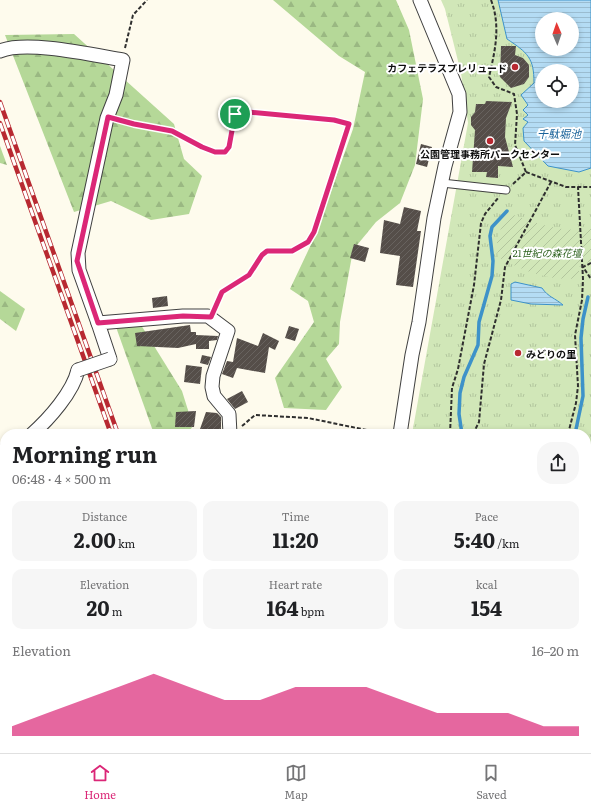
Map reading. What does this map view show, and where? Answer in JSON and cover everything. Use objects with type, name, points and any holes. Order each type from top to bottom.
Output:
[{"type":"street","points":[[401,429],[412,355],[419,322],[433,225],[460,112],[460,100],[455,85],[420,0]]},
{"type":"street","points":[[0,51],[7,48],[36,48],[74,52],[123,60],[116,95],[108,117],[77,261],[110,359],[78,370],[75,382],[67,395],[36,429]]},
{"type":"street","points":[[98,323],[183,316],[211,317],[228,331],[213,376],[212,387],[214,396],[229,414],[235,429]]},
{"type":"lane","points":[[442,183],[506,190]]},
{"type":"path","points":[[123,60],[133,16],[147,0]]},
{"type":"path","points":[[491,0],[495,9],[497,40],[489,78],[496,86],[514,94],[517,114],[515,145],[526,172],[566,187],[591,187]]},
{"type":"path","points":[[108,117],[134,124],[172,131],[184,139],[215,152],[225,152],[229,147],[235,114],[238,111],[334,120],[349,124],[314,232],[308,242],[292,251],[267,251],[262,255],[249,275],[222,292],[211,317]]},
{"type":"path","points":[[450,429],[452,388],[458,369],[474,285],[481,223],[492,203],[526,172]]},
{"type":"path","points":[[476,429],[479,422],[484,364],[501,300],[505,267],[551,182]]},
{"type":"path","points":[[569,429],[576,403],[578,386],[575,335],[582,300],[583,267],[578,187]]},
{"type":"path","points":[[583,267],[591,263]]},
{"type":"path","points":[[583,267],[591,279]]},
{"type":"path","points":[[238,429],[255,415],[308,418],[362,429]]},
{"type":"green space","points":[[273,0],[396,0],[409,30],[423,99],[415,165],[400,203],[376,222],[353,250],[340,322],[339,344],[326,359],[342,387],[326,410],[284,408],[275,378],[314,322],[308,301],[290,289],[316,234],[353,129],[365,72],[339,56]]},
{"type":"green space","points":[[441,0],[591,0],[591,429],[413,429],[468,123],[461,73],[445,9]]},
{"type":"green space","points":[[74,34],[174,124],[184,159],[202,176],[189,214],[151,220],[111,201],[74,212],[5,35]]},
{"type":"green space","points":[[0,146],[7,165],[0,163]]},
{"type":"green space","name":"21世紀の森花壇","points":[[511,214],[560,229],[591,229],[591,261],[579,266],[579,278],[568,279],[547,277],[517,267],[498,257],[497,244],[499,234],[503,225]]},
{"type":"green space","points":[[0,291],[25,309],[16,331],[0,319]]},
{"type":"green space","points":[[141,325],[182,391],[193,426],[191,429],[152,429],[116,327]]},
{"type":"water","name":"千駄堀池","points":[[498,0],[591,0],[591,168],[579,172],[548,166],[524,141],[523,128],[528,122],[523,119],[528,115],[523,110],[528,105],[521,95],[534,83],[534,75],[531,62],[525,52],[507,39]]},
{"type":"water","points":[[515,282],[542,288],[563,305],[531,304],[511,300],[511,284]]},
{"type":"building","name":"カフェテラスプレリュード","points":[[501,46],[516,46],[515,55],[523,58],[529,65],[529,77],[524,84],[511,88],[500,77]]},
{"type":"building","name":"公園管理事務所パークセンター","points":[[486,101],[512,102],[506,118],[505,137],[513,167],[498,166],[498,178],[486,177],[487,172],[472,172],[475,130],[471,125],[471,117],[475,112],[476,104],[485,104]]},
{"type":"building","points":[[421,144],[432,147],[427,167],[416,164]]},
{"type":"building","points":[[404,207],[421,211],[417,231],[421,231],[413,287],[396,285],[400,256],[380,253],[384,220],[400,224]]},
{"type":"building","points":[[354,244],[369,248],[365,262],[350,258]]},
{"type":"building","points":[[167,296],[168,306],[153,308],[152,298]]},
{"type":"building","points":[[190,325],[191,332],[196,332],[196,335],[218,336],[217,340],[209,341],[209,349],[196,349],[196,344],[178,348],[137,346],[135,333]]},
{"type":"building","points":[[289,326],[299,329],[295,341],[285,338]]},
{"type":"building","points":[[263,333],[279,341],[275,350],[269,347],[265,373],[237,368],[233,378],[222,374],[227,361],[233,362],[237,338],[258,346]]},
{"type":"building","points":[[202,355],[211,357],[208,365],[200,363]]},
{"type":"building","points":[[186,365],[202,367],[200,384],[184,382]]},
{"type":"building","points":[[242,391],[248,402],[235,409],[227,399]]},
{"type":"building","points":[[196,411],[194,427],[175,427],[176,412]]},
{"type":"building","points":[[206,412],[217,413],[221,417],[221,429],[200,429]]},
{"type":"waterway","points":[[461,429],[459,414],[460,393],[464,377],[478,345],[479,322],[492,276],[493,261],[490,236],[492,227],[507,211]]},
{"type":"waterway","points":[[576,429],[583,396],[581,338],[583,319],[588,297]]},
{"type":"railway","points":[[0,102],[116,429]]},
{"type":"railway","points":[[0,123],[109,429]]},
{"type":"place","name":"カフェテラスプレリュード","points":[[515,67]]},
{"type":"place","name":"公園管理事務所パークセンター","points":[[490,141]]},
{"type":"place","name":"みどりの里","points":[[518,353]]},
{"type":"route","points":[[238,111],[252,111],[283,116],[334,120],[349,124],[314,232],[308,242],[292,251],[267,251],[262,255],[249,275],[222,292],[211,317],[183,316],[98,323],[77,261],[108,117],[134,124],[172,131],[184,139],[202,147],[215,152],[225,152],[229,147],[235,114],[238,111]]}]
